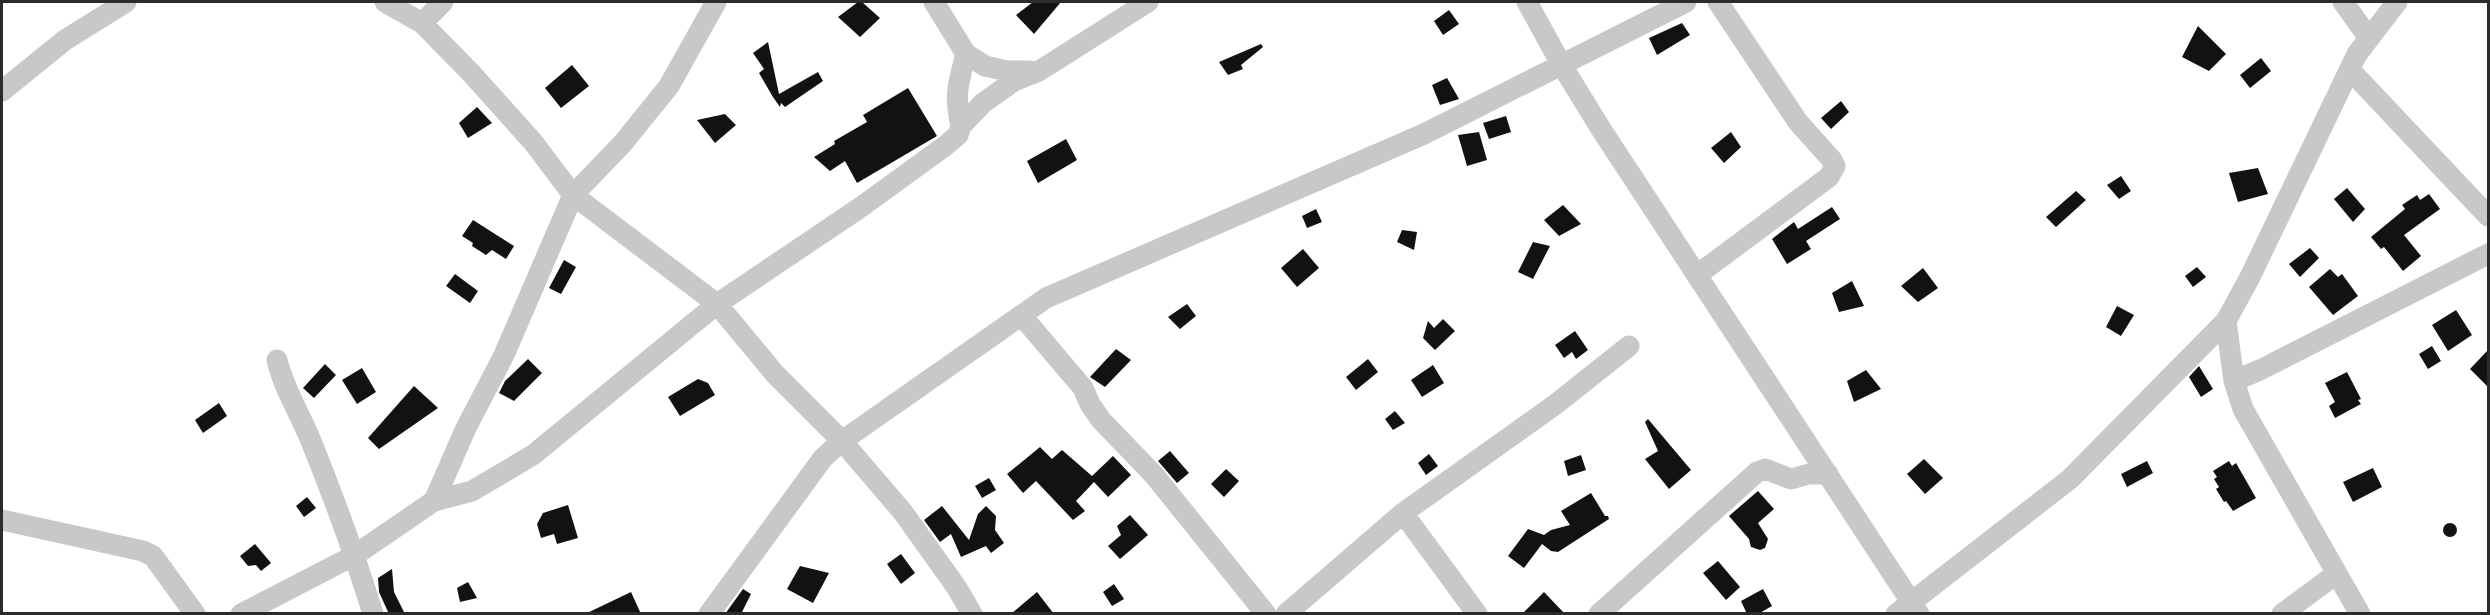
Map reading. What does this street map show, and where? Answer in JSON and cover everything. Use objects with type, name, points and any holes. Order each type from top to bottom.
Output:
[{"type":"street","points":[[2,91],[65,40],[126,2]]},
{"type":"street","points":[[385,2],[422,23],[532,142],[573,195],[717,304],[775,374],[842,441],[902,512],[972,614]]},
{"type":"street","points":[[422,23],[443,2]]},
{"type":"street","points":[[434,501],[466,428],[504,355],[573,195],[623,143],[669,86],[716,2]]},
{"type":"street","points":[[934,2],[966,54],[985,66],[1007,71],[1039,71]]},
{"type":"street","points":[[241,614],[355,555],[434,501],[472,491],[533,455],[717,304],[861,207],[945,146],[958,135],[961,126],[983,103],[1014,81],[1039,71],[1148,2]]},
{"type":"street","points":[[1527,2],[1561,64],[1828,474],[1908,609],[2070,479],[2226,321],[2357,54],[2397,2]]},
{"type":"street","points":[[709,614],[823,458],[842,441],[1046,298],[1424,134],[1686,2]]},
{"type":"street","points":[[1697,275],[1829,177],[1835,166],[1798,122],[1718,2]]},
{"type":"street","points":[[2343,2],[2369,38]]},
{"type":"street","points":[[961,126],[956,95],[966,54]]},
{"type":"street","points":[[2350,70],[2488,216]]},
{"type":"street","points":[[2234,381],[2488,254]]},
{"type":"street","points":[[1022,316],[1083,388],[1101,420],[1154,475],[1266,614]]},
{"type":"street","points":[[2226,321],[2234,381],[2243,409],[2360,614]]},
{"type":"street","points":[[1286,614],[1402,513],[1556,404],[1629,346]]},
{"type":"street","points":[[277,360],[287,391],[307,432],[355,555],[373,614]]},
{"type":"street","points":[[1599,614],[1757,472],[1765,469],[1791,479],[1809,474],[1828,474]]},
{"type":"street","points":[[1402,513],[1477,614]]},
{"type":"street","points":[[2,520],[143,551],[153,556],[195,614]]},
{"type":"street","points":[[2282,614],[2336,574]]},
{"type":"building","points":[[858,2],[862,2],[880,18],[860,37],[838,17]]},
{"type":"building","points":[[1033,2],[1061,2],[1034,34],[1016,15]]},
{"type":"building","points":[[1449,10],[1459,24],[1443,35],[1434,21]]},
{"type":"building","points":[[1682,23],[1690,35],[1657,55],[1649,38]]},
{"type":"building","points":[[2198,26],[2226,54],[2209,71],[2182,57]]},
{"type":"building","points":[[768,42],[779,94],[818,72],[823,81],[785,107],[781,103],[780,107],[759,73],[764,69],[753,53]]},
{"type":"building","points":[[1261,44],[1263,47],[1241,65],[1243,69],[1228,75],[1219,62]]},
{"type":"building","points":[[2261,58],[2271,71],[2250,88],[2240,75]]},
{"type":"building","points":[[572,65],[589,86],[561,108],[545,88]]},
{"type":"building","points":[[1447,78],[1459,99],[1440,105],[1432,85]]},
{"type":"building","points":[[908,88],[937,136],[857,183],[845,161],[830,171],[814,157],[835,144],[834,141],[867,122],[863,115]]},
{"type":"building","points":[[1841,101],[1849,112],[1831,129],[1821,118]]},
{"type":"building","points":[[477,107],[492,123],[468,138],[459,123]]},
{"type":"building","points":[[725,114],[736,125],[715,143],[697,120]]},
{"type":"building","points":[[1506,116],[1511,132],[1489,139],[1483,123]]},
{"type":"building","points":[[1479,132],[1487,160],[1467,166],[1458,135]]},
{"type":"building","points":[[1731,132],[1741,147],[1724,163],[1711,148]]},
{"type":"building","points":[[1066,139],[1077,160],[1038,183],[1027,161]]},
{"type":"building","points":[[2258,168],[2268,194],[2238,202],[2229,173]]},
{"type":"building","points":[[2121,176],[2131,191],[2119,199],[2107,185]]},
{"type":"building","points":[[2347,188],[2365,209],[2353,222],[2334,199]]},
{"type":"building","points":[[2076,191],[2086,200],[2056,227],[2046,217]]},
{"type":"building","points":[[2429,194],[2440,209],[2404,235],[2421,256],[2403,271],[2384,247],[2381,249],[2371,237],[2405,209],[2402,205],[2417,195],[2420,200]]},
{"type":"building","points":[[1563,205],[1581,224],[1559,236],[1544,220]]},
{"type":"building","points":[[1832,207],[1840,219],[1806,241],[1811,249],[1787,264],[1772,239],[1794,222],[1798,229]]},
{"type":"building","points":[[1316,209],[1322,222],[1307,228],[1302,216]]},
{"type":"building","points":[[473,220],[514,246],[506,259],[492,250],[486,255],[462,236]]},
{"type":"building","points":[[1402,230],[1417,232],[1414,250],[1397,242]]},
{"type":"building","points":[[1533,242],[1550,246],[1533,279],[1518,272]]},
{"type":"building","points":[[2310,248],[2319,258],[2300,277],[2289,264]]},
{"type":"building","points":[[1303,249],[1319,268],[1297,287],[1281,268]]},
{"type":"building","points":[[564,260],[576,267],[561,294],[549,288]]},
{"type":"building","points":[[2197,267],[2206,277],[2193,287],[2185,276]]},
{"type":"building","points":[[1923,268],[1938,288],[1918,302],[1901,286]]},
{"type":"building","points":[[2330,269],[2338,277],[2342,274],[2358,296],[2333,315],[2309,287]]},
{"type":"building","points":[[455,274],[478,291],[470,303],[446,286]]},
{"type":"building","points":[[1852,281],[1864,306],[1839,312],[1832,293]]},
{"type":"building","points":[[1187,304],[1196,316],[1180,329],[1168,317]]},
{"type":"building","points":[[2117,306],[2134,315],[2121,336],[2106,327]]},
{"type":"building","points":[[2456,310],[2472,335],[2448,351],[2432,325]]},
{"type":"building","points":[[1443,319],[1455,331],[1435,350],[1423,338],[1428,321],[1434,328]]},
{"type":"building","points":[[1575,331],[1588,350],[1576,359],[1572,352],[1564,358],[1555,345]]},
{"type":"building","points":[[2432,346],[2441,361],[2428,369],[2419,354]]},
{"type":"building","points":[[1116,349],[1131,360],[1105,387],[1090,377]]},
{"type":"building","points":[[2488,350],[2488,387],[2470,369]]},
{"type":"building","points":[[528,359],[542,373],[514,401],[499,393],[505,381]]},
{"type":"building","points":[[1368,359],[1378,372],[1356,390],[1346,377]]},
{"type":"building","points":[[325,364],[336,375],[314,398],[303,388]]},
{"type":"building","points":[[1433,365],[1444,383],[1422,397],[1411,380]]},
{"type":"building","points":[[2199,366],[2213,389],[2201,397],[2189,377]]},
{"type":"building","points":[[362,368],[376,392],[357,404],[342,380]]},
{"type":"building","points":[[1866,370],[1881,389],[1854,402],[1847,381]]},
{"type":"building","points":[[2347,372],[2361,399],[2358,400],[2361,404],[2335,418],[2329,406],[2335,402],[2325,383]]},
{"type":"building","points":[[698,379],[708,383],[715,395],[680,416],[668,397]]},
{"type":"building","points":[[414,386],[438,408],[379,449],[368,438]]},
{"type":"building","points":[[219,403],[227,416],[203,433],[195,420]]},
{"type":"building","points":[[1395,411],[1405,423],[1393,430],[1385,419]]},
{"type":"building","points":[[1648,419],[1691,470],[1669,489],[1645,459],[1658,451],[1645,422]]},
{"type":"building","points":[[1040,447],[1052,459],[1062,450],[1092,476],[1113,456],[1131,475],[1108,497],[1094,482],[1076,501],[1085,511],[1073,520],[1036,481],[1023,493],[1007,474]]},
{"type":"building","points":[[1170,451],[1189,473],[1177,483],[1158,461]]},
{"type":"building","points":[[1429,454],[1438,466],[1426,475],[1418,463]]},
{"type":"building","points":[[1581,455],[1586,470],[1568,476],[1564,461]]},
{"type":"building","points":[[1924,459],[1943,478],[1925,494],[1907,474]]},
{"type":"building","points":[[2147,461],[2153,473],[2127,487],[2121,474]]},
{"type":"building","points":[[2229,461],[2232,466],[2236,463],[2256,498],[2233,511],[2216,489],[2219,487],[2214,479],[2217,477],[2213,471]]},
{"type":"building","points":[[2373,468],[2382,487],[2353,502],[2343,482]]},
{"type":"building","points":[[1226,469],[1239,481],[1224,497],[1211,484]]},
{"type":"building","points":[[989,478],[996,490],[982,498],[975,486]]},
{"type":"building","points":[[1758,491],[1774,509],[1758,523],[1768,539],[1765,548],[1760,550],[1751,547],[1749,539],[1729,516]]},
{"type":"building","points":[[1591,493],[1609,519],[1558,552],[1551,551],[1542,544],[1524,568],[1508,556],[1528,529],[1544,535],[1551,530],[1570,525],[1561,511]]},
{"type":"building","points":[[307,497],[316,508],[304,517],[296,506]]},
{"type":"building","points":[[568,505],[578,538],[557,544],[554,534],[541,538],[537,524],[543,513]]},
{"type":"building","points":[[942,506],[969,540],[978,514],[986,506],[996,516],[995,530],[1004,543],[991,553],[986,546],[961,557],[951,534],[940,542],[924,520]]},
{"type":"building","points":[[1130,515],[1148,535],[1120,559],[1108,546],[1121,535],[1117,526]]},
{"type":"building","points":[[2447,523],[2453,523],[2457,530],[2453,537],[2447,537],[2443,533],[2443,527]]},
{"type":"building","points":[[255,544],[271,563],[261,571],[256,565],[248,566],[240,556]]},
{"type":"building","points":[[901,554],[915,573],[901,584],[887,564]]},
{"type":"building","points":[[1718,561],[1740,587],[1726,600],[1703,573]]},
{"type":"building","points":[[800,566],[829,573],[813,603],[787,589]]},
{"type":"building","points":[[392,569],[394,592],[405,614],[389,614],[379,592],[378,578]]},
{"type":"building","points":[[468,582],[477,598],[460,602],[457,588]]},
{"type":"building","points":[[1114,584],[1124,599],[1112,606],[1103,592]]},
{"type":"building","points":[[743,589],[751,594],[741,614],[725,614]]},
{"type":"building","points":[[1763,589],[1772,606],[1758,614],[1747,614],[1741,601]]},
{"type":"building","points":[[631,592],[641,614],[585,614]]},
{"type":"building","points":[[1037,592],[1054,614],[1011,614]]},
{"type":"building","points":[[1544,592],[1565,614],[1522,614]]}]
